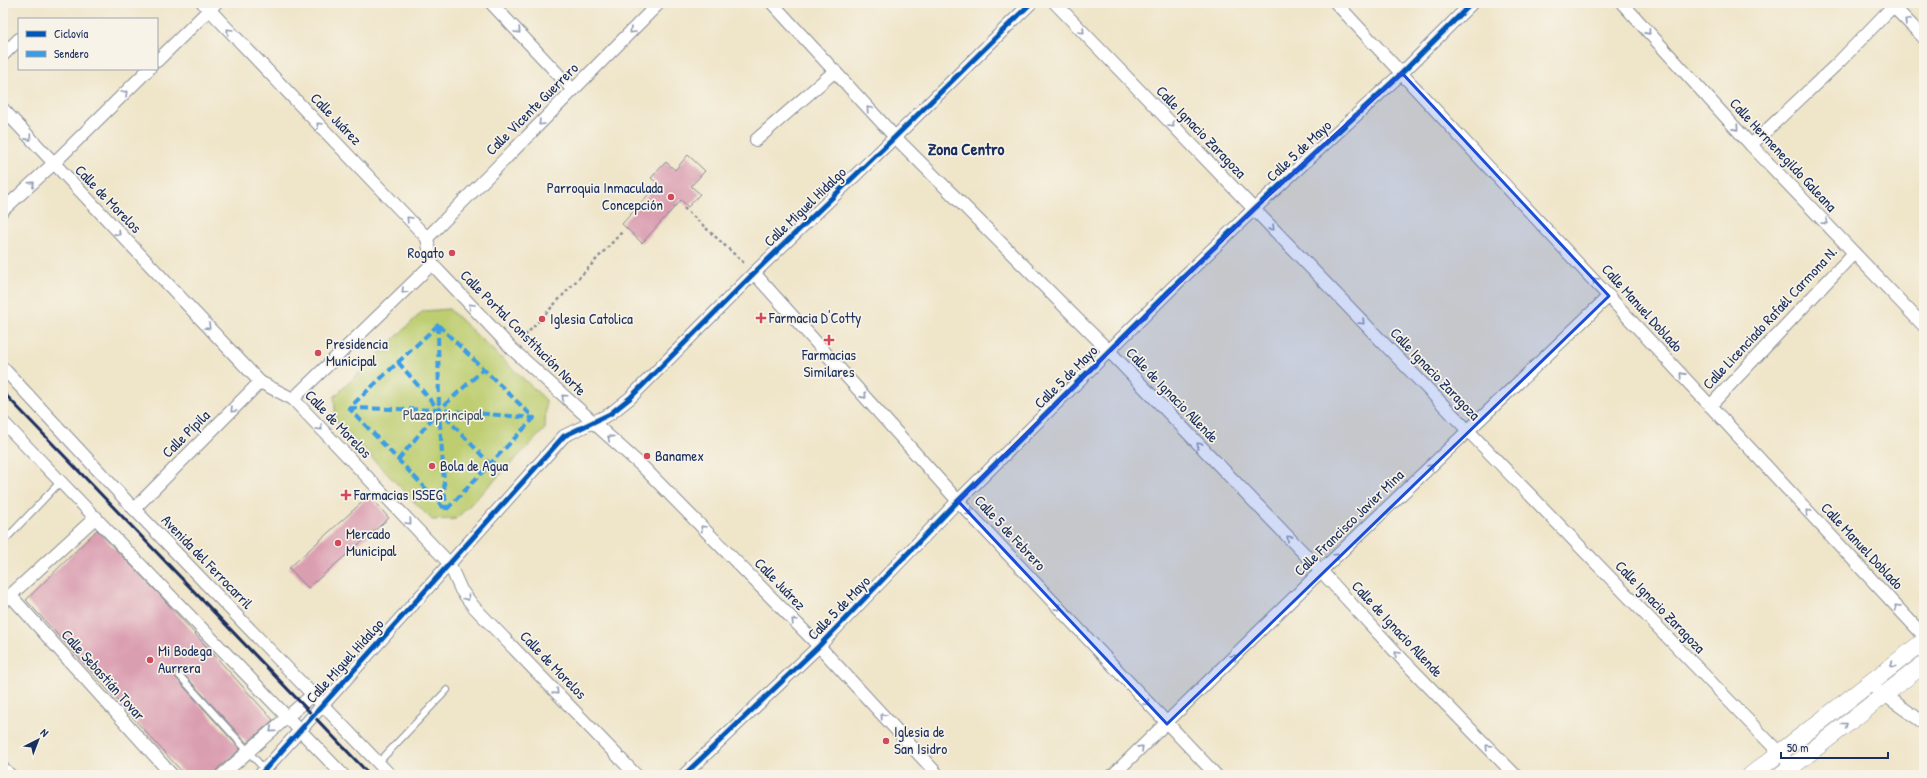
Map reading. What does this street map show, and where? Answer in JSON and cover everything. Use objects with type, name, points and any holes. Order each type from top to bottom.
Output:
[{"type":"main road","points":[[1751,775],[1924,641]]},
{"type":"main road","points":[[1786,771],[1924,664]]},
{"type":"street","points":[[491,3],[573,90]]},
{"type":"street","name":"Calle Vicente Guerrero","points":[[427,238],[660,3]]},
{"type":"street","name":"Calle de Ignacio Allende","points":[[772,3],[895,137],[1109,351],[1321,571],[1404,661],[1515,775]]},
{"type":"street","name":"Calle Miguel Hidalgo","points":[[263,773],[448,563],[564,436],[610,414],[630,398],[664,362],[754,273],[1031,3]]},
{"type":"street","name":"Calle Ignacio Zaragoza","points":[[1055,3],[1779,753],[1786,771]]},
{"type":"street","name":"Calle Manuel Doblado","points":[[1336,3],[1924,636]]},
{"type":"street","name":"Calle 5 de Mayo","points":[[684,775],[819,646],[958,501],[1109,351],[1254,209],[1402,73],[1472,3]]},
{"type":"street","name":"Calle Hermenegildo Galeana","points":[[1622,3],[1751,145],[1924,326]]},
{"type":"street","points":[[1751,145],[1839,62],[1893,4],[1924,38]]},
{"type":"street","points":[[158,60],[209,5]]},
{"type":"street","name":"Calle Juárez","points":[[209,5],[427,238]]},
{"type":"street","points":[[3,55],[18,40]]},
{"type":"street","points":[[3,210],[53,164],[148,70]]},
{"type":"street","points":[[756,140],[834,71]]},
{"type":"street","name":"Calle de Morelos","points":[[3,109],[53,164],[260,382],[293,399],[448,563],[461,590],[474,607],[636,775]]},
{"type":"street","points":[[293,399],[432,264],[427,238]]},
{"type":"street","name":"Calle Licenciado Rafaél Carmona N.","points":[[1710,406],[1854,252]]},
{"type":"street","name":"Calle Portal Constitución Norte","points":[[432,264],[512,349],[593,423]]},
{"type":"street","name":"Calle 5 de Febrero","points":[[754,273],[958,501],[1216,775]]},
{"type":"street","name":"Calle Francisco Javier Mina","points":[[1113,775],[1167,724],[1321,571],[1609,296]]},
{"type":"street","name":"Avenida del Ferrocarril","points":[[3,368],[134,509],[390,775]]},
{"type":"street","name":"Calle Pípila","points":[[134,509],[260,382]]},
{"type":"street","points":[[3,422],[343,775]]},
{"type":"street","name":"Calle Juárez","points":[[593,423],[644,468],[819,646],[938,775]]},
{"type":"street","points":[[7,599],[96,517]]},
{"type":"street","name":"Calle Sebastián Tovar","points":[[7,599],[172,775]]},
{"type":"street","points":[[1869,684],[1924,723]]},
{"type":"street","name":"Calle Miguel Hidalgo","points":[[222,775],[312,695]]},
{"type":"street","points":[[3,768],[10,775]]},
{"type":"lane","points":[[3,542],[61,481]]},
{"type":"lane","points":[[179,675],[248,752],[263,773]]},
{"type":"lane","points":[[378,763],[447,690]]},
{"type":"path","points":[[684,208],[754,273]]},
{"type":"path","points":[[512,349],[622,232]]},
{"type":"highlighted area","points":[[1402,73],[1609,296],[1167,724],[958,501],[1254,209]]},
{"type":"green space","name":"Plaza principal","points":[[449,309],[546,400],[545,429],[456,519],[432,520],[336,421],[334,397],[423,311]]},
{"type":"building","name":"Parroquia Inmaculada Concepción","points":[[688,155],[705,171],[691,186],[700,194],[688,207],[681,200],[642,243],[622,224],[658,184],[651,178],[666,162],[675,170]]},
{"type":"building","name":"Mercado Municipal","points":[[369,496],[389,518],[308,588],[289,568]]},
{"type":"building","name":"Mi Bodega Aurrera","points":[[97,530],[157,592],[273,720],[247,743],[182,672],[176,672],[176,678],[240,749],[217,769],[215,775],[185,775],[26,600]]},
{"type":"railway","points":[[3,392],[370,775]]},
{"type":"marked path","points":[[438,325],[534,418],[446,510],[349,408],[438,325]]},
{"type":"marked path","points":[[438,325],[439,410],[446,510]]},
{"type":"marked path","points":[[398,362],[439,410],[490,464]]},
{"type":"marked path","points":[[398,460],[439,410],[484,369]]},
{"type":"marked path","points":[[349,408],[439,410],[534,418]]},
{"type":"cycle path","points":[[260,775],[564,436],[610,414],[630,398],[754,273],[1031,3]]},
{"type":"cycle path","points":[[684,775],[819,646],[958,501],[1172,288],[1254,209],[1402,73],[1472,3]]},
{"type":"place","name":"Parroquia Inmaculada Concepción","points":[[671,197]]},
{"type":"place","name":"Rogato","points":[[452,253]]},
{"type":"place","name":"Farmacia D'Cotty","points":[[761,318]]},
{"type":"place","name":"Iglesia Catolica","points":[[542,319]]},
{"type":"place","name":"Farmacias Similares","points":[[829,340]]},
{"type":"place","name":"Presidencia Municipal","points":[[318,353]]},
{"type":"place","name":"Banamex","points":[[647,456]]},
{"type":"place","name":"Bola de Agua","points":[[432,466]]},
{"type":"place","name":"Farmacias ISSEG","points":[[346,495]]},
{"type":"place","name":"Mercado Municipal","points":[[338,543]]},
{"type":"place","name":"Mi Bodega Aurrera","points":[[150,660]]},
{"type":"place","name":"Iglesia de San Isidro","points":[[886,741]]},
{"type":"district","name":"Zona Centro","points":[[966,149]]}]
